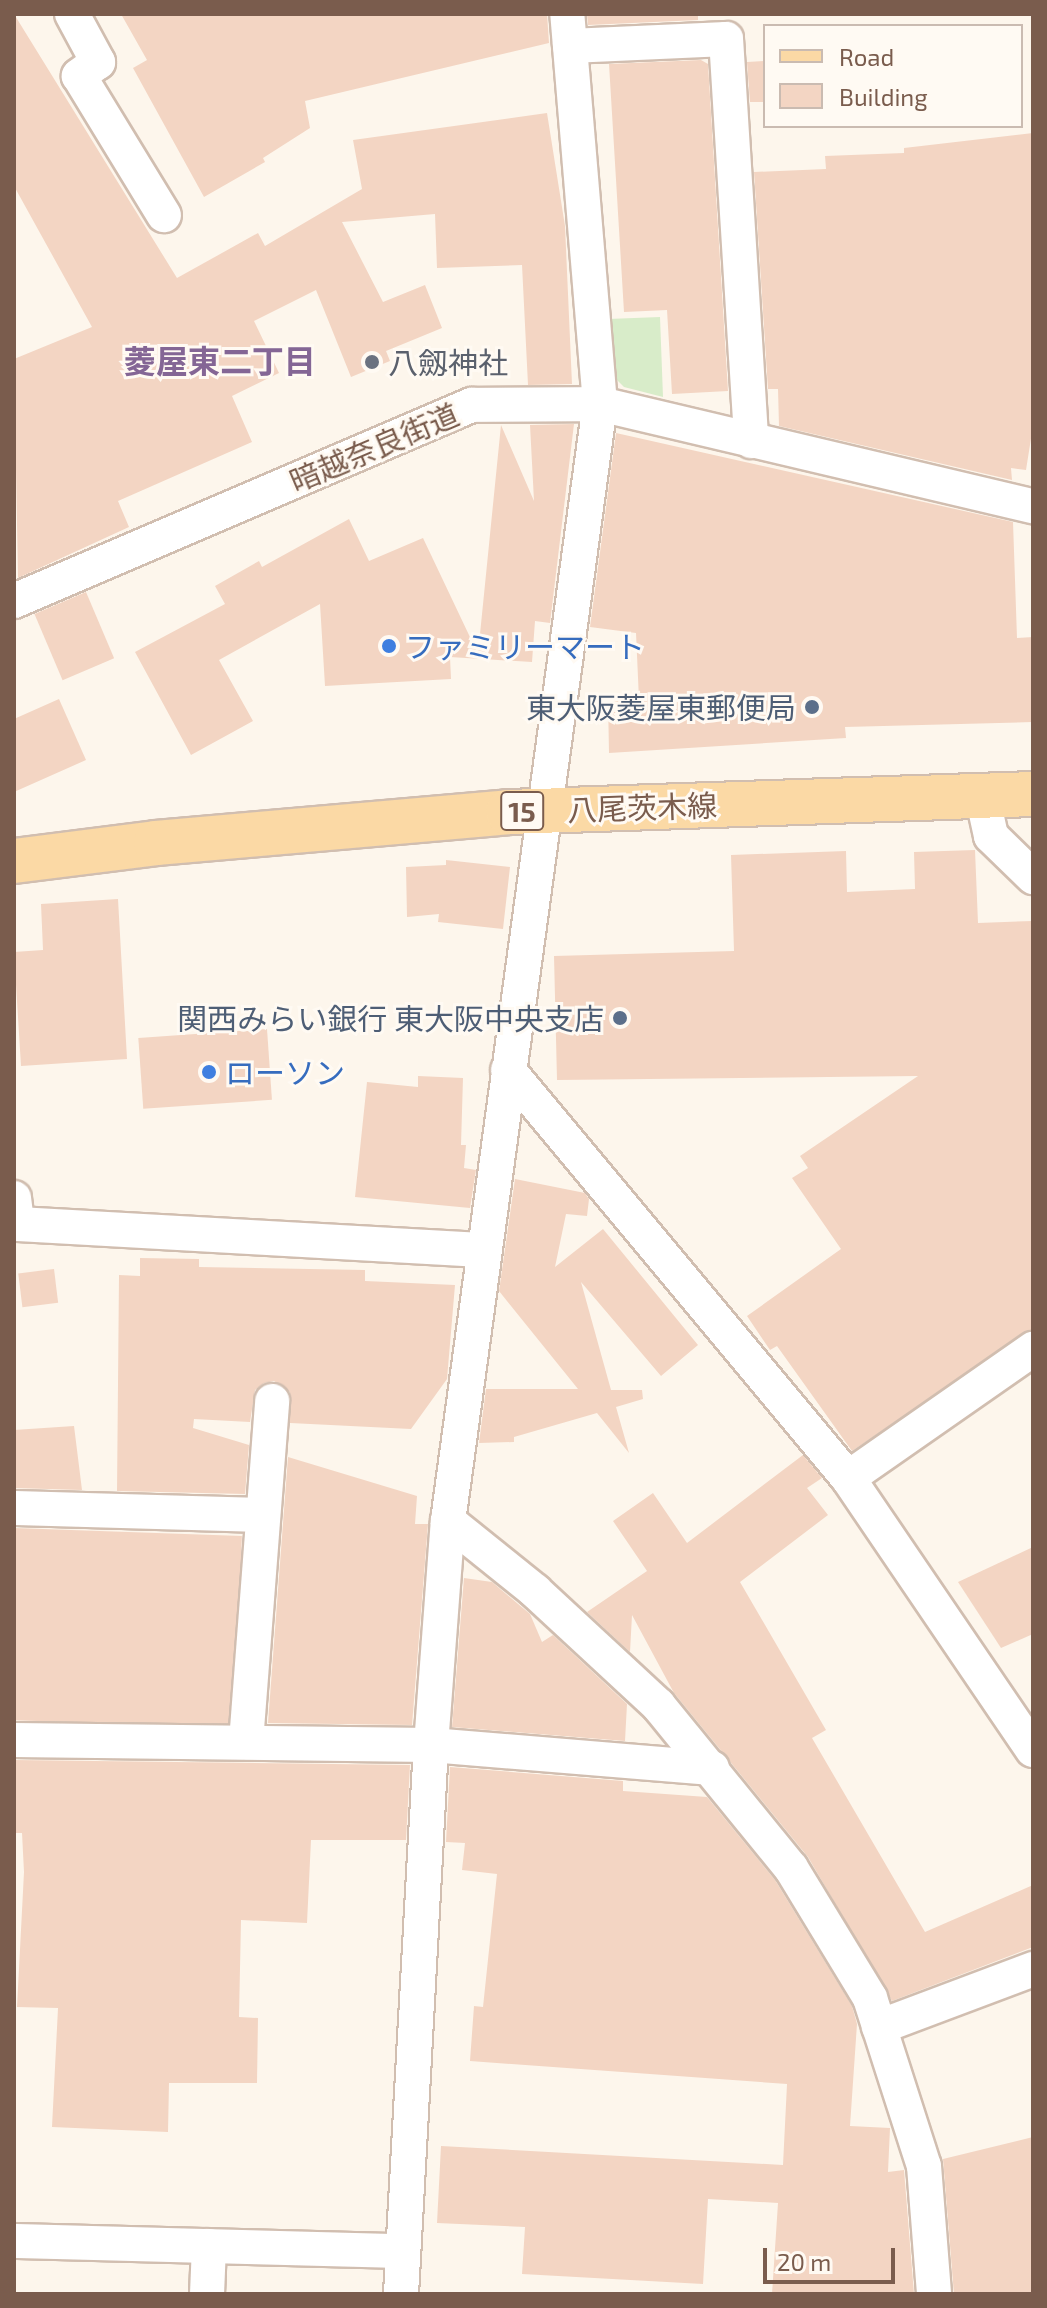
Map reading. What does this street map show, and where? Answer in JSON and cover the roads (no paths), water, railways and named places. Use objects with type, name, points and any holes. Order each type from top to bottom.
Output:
[{"type":"main road","name":"八尾茨木線","points":[[14,861],[156,843],[544,810],[1033,794]]},
{"type":"street","points":[[72,14],[98,62],[79,76],[164,215]]},
{"type":"street","points":[[401,2294],[431,1745],[448,1521],[482,1250],[600,404],[569,30],[726,39],[751,441]]},
{"type":"street","name":"暗越奈良街道","points":[[14,601],[472,405],[600,404],[1033,506]]},
{"type":"street","points":[[982,795],[991,836],[1033,877]]},
{"type":"street","points":[[508,1070],[848,1478],[1033,1750]]},
{"type":"street","points":[[14,1198],[17,1224],[482,1250]]},
{"type":"street","points":[[848,1478],[1033,1349]]},
{"type":"street","points":[[246,1742],[272,1401]]},
{"type":"street","points":[[14,1508],[263,1515]]},
{"type":"street","points":[[448,1521],[535,1591],[658,1705],[791,1868],[870,1998],[924,2166],[934,2294]]},
{"type":"street","points":[[14,1740],[431,1745],[712,1768]]},
{"type":"street","points":[[879,2027],[1033,1969]]},
{"type":"street","points":[[14,2241],[403,2251]]},
{"type":"street","points":[[207,2294],[209,2246]]},
{"type":"place","name":"八劔神社","points":[[372,362]]},
{"type":"place","name":"ファミリーマート","points":[[389,646]]},
{"type":"place","name":"東大阪菱屋東郵便局","points":[[812,707]]},
{"type":"place","name":"関西みらい銀行 東大阪中央支店","points":[[620,1018]]},
{"type":"place","name":"ローソン","points":[[209,1072]]},
{"type":"district","name":"菱屋東二丁目","points":[[220,360]]}]
